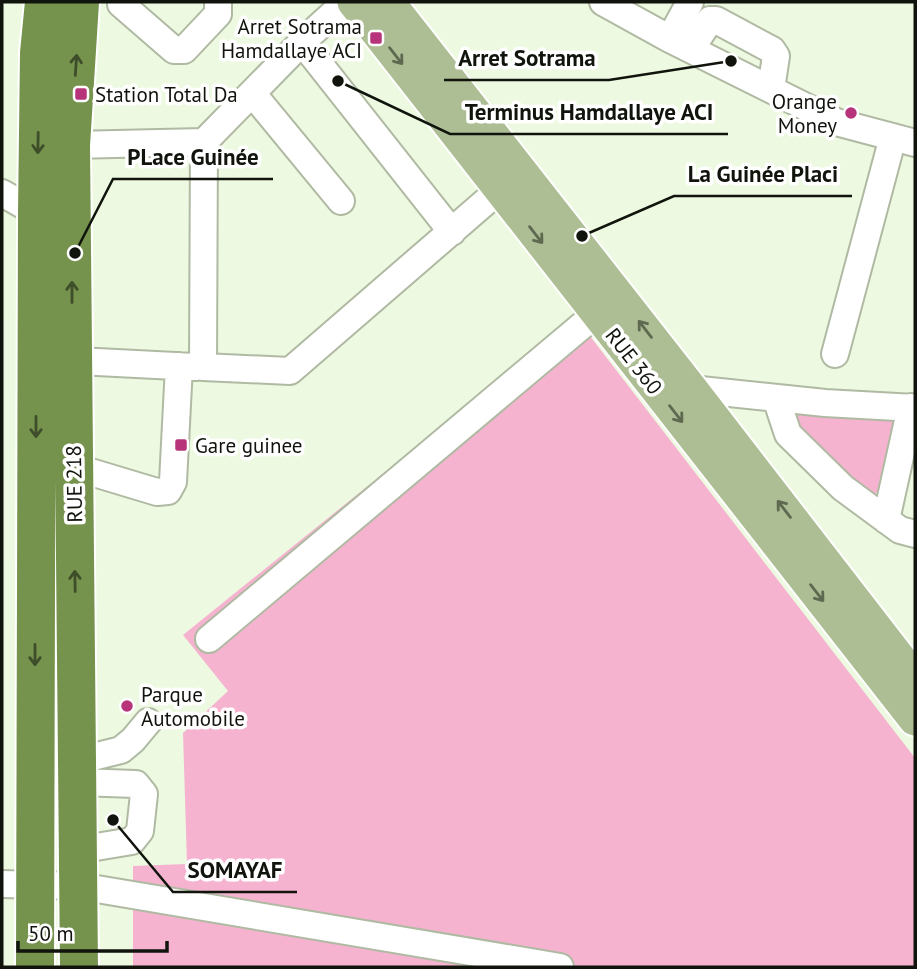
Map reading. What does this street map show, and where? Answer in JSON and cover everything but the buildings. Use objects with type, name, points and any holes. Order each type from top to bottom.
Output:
[{"type":"highway","name":"RUE 218","points":[[44,2],[38,53],[37,213],[54,360],[74,467],[79,967]]},
{"type":"highway","name":"RUE 218","points":[[35,967],[18,885],[80,2]]},
{"type":"main road","name":"RUE 360","points":[[355,2],[691,388],[915,679]]},
{"type":"main road","name":"RUE 360","points":[[388,2],[511,180],[597,313],[915,719]]},
{"type":"street","points":[[118,2],[174,50],[184,50],[218,14],[218,2]]},
{"type":"street","points":[[74,467],[157,492],[168,491],[173,482],[191,366],[204,142],[302,42],[346,2]]},
{"type":"street","points":[[603,2],[836,122],[904,140],[876,197],[835,354]]},
{"type":"street","points":[[680,44],[690,2]]},
{"type":"street","points":[[680,44],[710,20],[716,20],[772,50],[776,56],[771,89]]},
{"type":"street","points":[[302,42],[452,232]]},
{"type":"street","points":[[252,93],[341,201]]},
{"type":"street","points":[[71,145],[204,142]]},
{"type":"street","points":[[54,360],[290,372],[511,180]]},
{"type":"street","points":[[2,193],[37,213]]},
{"type":"street","points":[[209,639],[597,313]]},
{"type":"street","points":[[691,388],[825,403],[913,407],[886,520]]},
{"type":"street","points":[[776,398],[788,434],[843,488],[900,530],[915,534]]},
{"type":"street","points":[[77,771],[121,750],[148,722]]},
{"type":"street","points":[[18,885],[78,868],[132,842],[140,831],[144,794],[136,784],[77,771]]},
{"type":"street","points":[[78,868],[560,967]]},
{"type":"shaded area","points":[[576,318],[915,758],[915,967],[133,967],[133,866],[187,864],[183,733],[228,691],[183,635]]},
{"type":"shaded area","points":[[803,411],[891,414],[896,422],[882,492],[870,494],[794,431],[792,418]]},
{"type":"place","name":"Arret Sotrama Hamdallaye ACI","points":[[376,38]]},
{"type":"place","name":"Arret Sotrama","points":[[731,61]]},
{"type":"place","name":"Terminus Hamdallaye ACI","points":[[338,81]]},
{"type":"place","name":"Station Total Da","points":[[81,94]]},
{"type":"place","name":"Orange Money","points":[[851,113]]},
{"type":"place","name":"La Guinée Placi","points":[[582,236]]},
{"type":"place","name":"PLace Guinée","points":[[75,253]]},
{"type":"place","name":"Gare guinee","points":[[181,445]]},
{"type":"place","name":"Parque Automobile","points":[[127,706]]},
{"type":"place","name":"SOMAYAF","points":[[113,820]]}]
